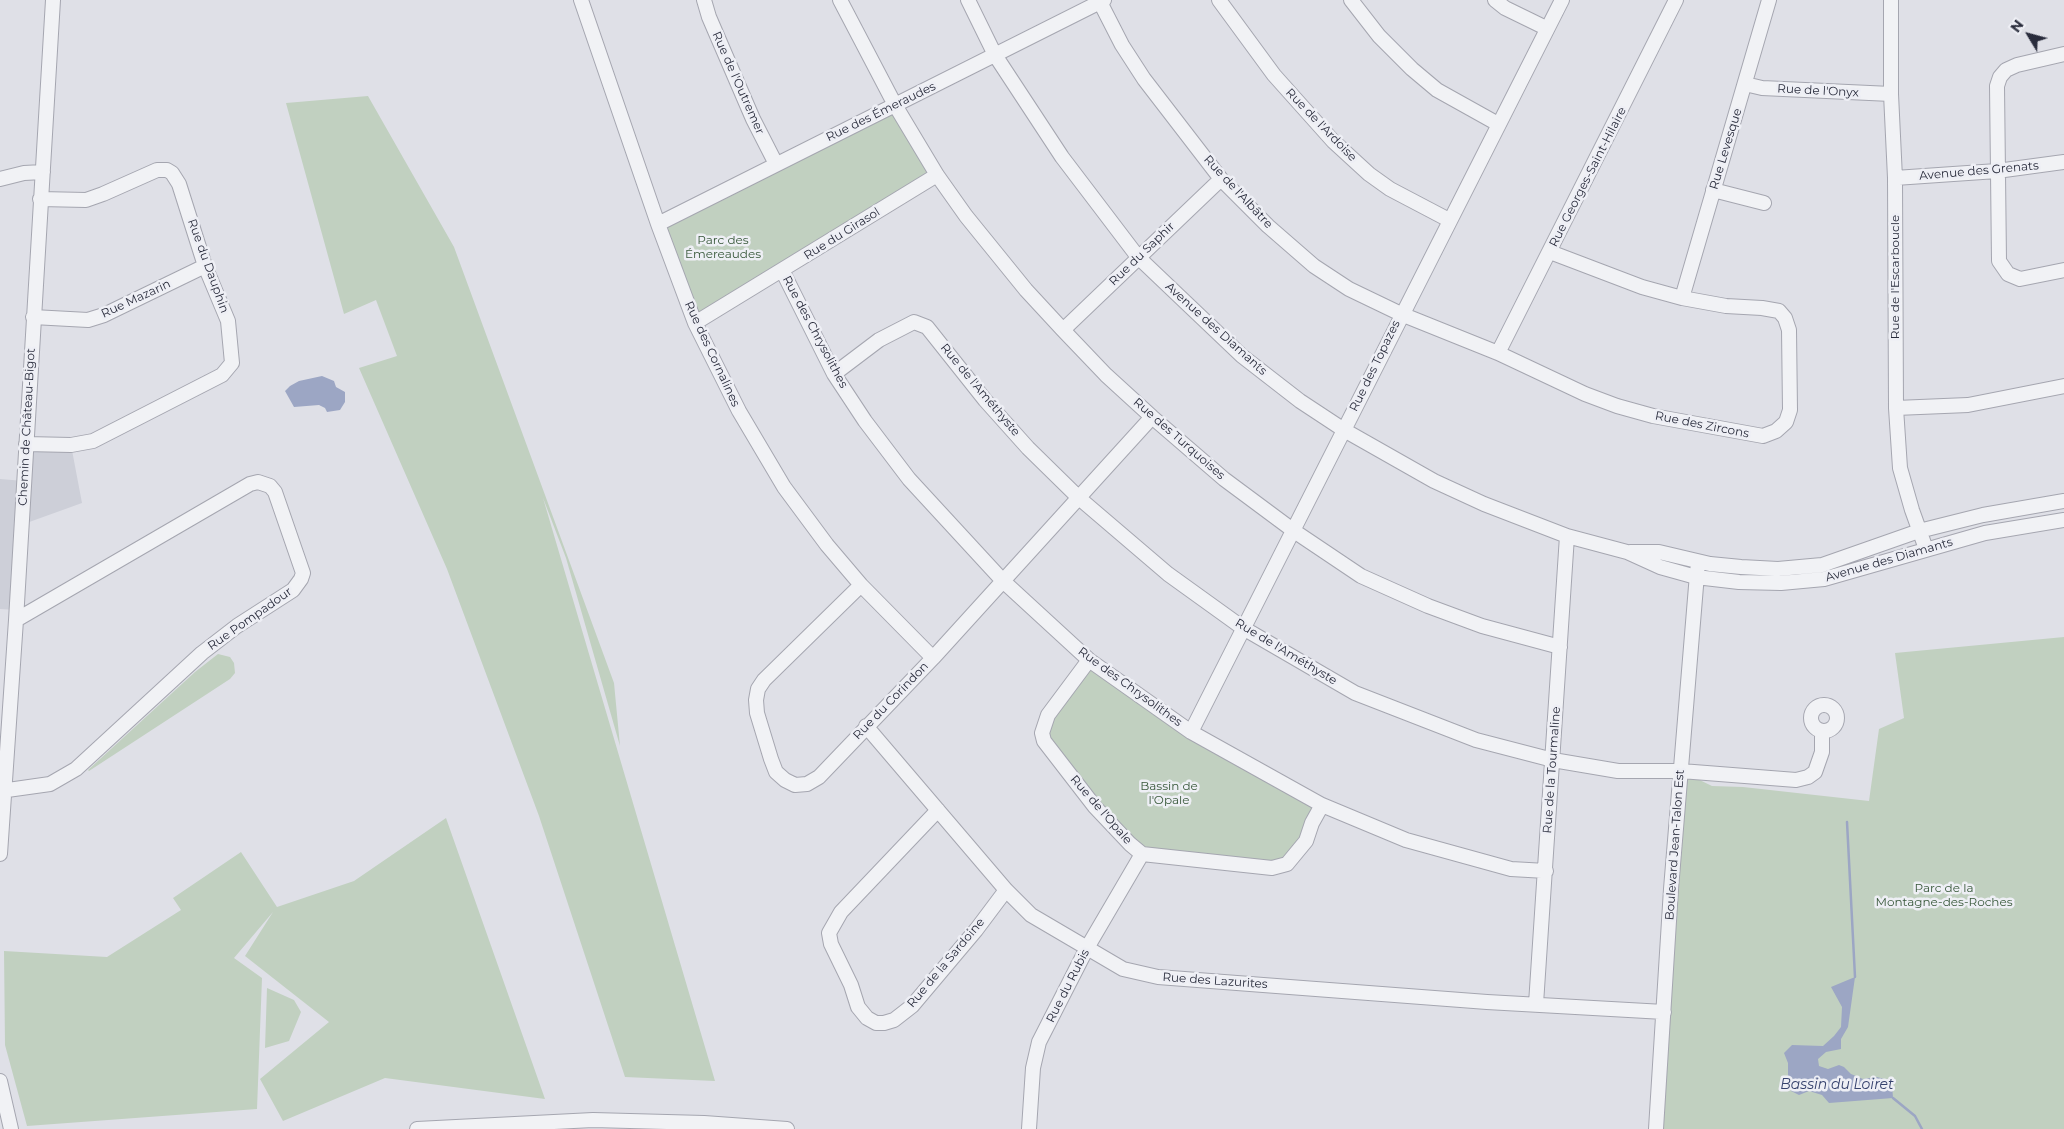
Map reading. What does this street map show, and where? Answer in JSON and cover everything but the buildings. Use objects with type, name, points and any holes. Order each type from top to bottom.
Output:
[{"type":"street","name":"Chemin de Château-Bigot","points":[[0,854],[2,791],[16,620],[53,0]]},
{"type":"street","name":"Rue des Cornalines","points":[[581,0],[658,224],[695,323],[739,411],[784,488],[827,545],[861,585],[933,658]]},
{"type":"street","name":"Rue de l'Outremer","points":[[704,0],[709,17],[753,119],[776,164]]},
{"type":"street","name":"Rue des Turquoises","points":[[840,0],[895,105],[937,175],[996,254],[1063,330],[1106,375],[1152,417],[1224,479],[1294,531],[1361,576],[1428,606],[1482,626],[1560,648]]},
{"type":"street","name":"Avenue des Diamants","points":[[968,0],[995,55],[1062,157],[1138,257],[1242,356],[1300,401],[1344,430],[1434,480],[1484,504],[1567,536],[1627,552],[1660,567],[1696,577],[1764,583],[1824,579],[1985,533],[2064,520]]},
{"type":"street","name":"Rue de l'Ardoise","points":[[1219,0],[1274,75],[1333,141],[1369,174],[1390,189],[1449,220]]},
{"type":"street","points":[[1350,0],[1380,36],[1412,69],[1437,90],[1498,124]]},
{"type":"street","points":[[1495,0],[1505,8],[1546,28]]},
{"type":"street","name":"Rue des Topazes","points":[[1191,732],[1294,531],[1401,314],[1562,0]]},
{"type":"street","name":"Rue Georges-Saint-Hilaire","points":[[1498,353],[1676,0]]},
{"type":"street","name":"Rue Levesque","points":[[1682,298],[1769,0]]},
{"type":"street","name":"Rue de l'Escarboucle","points":[[1891,0],[1891,94],[1895,178],[1896,408],[1900,468],[1926,549]]},
{"type":"street","name":"Rue des Émeraudes","points":[[658,224],[1102,1]]},
{"type":"street","name":"Rue de l'Albâtre","points":[[1102,1],[1122,44],[1144,78],[1222,178],[1268,226],[1314,266],[1349,289],[1401,314]]},
{"type":"street","points":[[2064,54],[2017,65],[2006,70],[2000,77],[1997,86],[1999,261],[2008,274],[2020,279],[2064,270]]},
{"type":"street","name":"Rue de l'Onyx","points":[[1745,84],[1762,88],[1891,94]]},
{"type":"street","name":"Avenue des Grenats","points":[[1895,178],[1997,171],[2064,162]]},
{"type":"street","name":"Rue du Dauphin","points":[[26,444],[71,446],[93,441],[222,375],[232,363],[228,321],[205,266],[179,184],[172,173],[167,170],[156,170],[86,200],[40,199]]},
{"type":"street","points":[[0,179],[24,173],[43,172]]},
{"type":"street","name":"Rue du Girasol","points":[[695,323],[937,175]]},
{"type":"street","name":"Rue du Saphir","points":[[1063,330],[1222,178]]},
{"type":"street","points":[[1713,190],[1764,203]]},
{"type":"street","name":"Rue des Zircons","points":[[1401,314],[1498,353],[1585,394],[1617,406],[1653,416],[1764,436],[1776,431],[1786,422],[1790,410],[1789,330],[1785,318],[1779,311],[1726,306],[1682,298],[1642,287],[1550,252]]},
{"type":"street","name":"Rue Mazarin","points":[[33,317],[88,320],[205,266]]},
{"type":"street","name":"Rue des Chrysolithes","points":[[782,270],[834,374],[865,422],[909,478],[1004,581],[1089,660],[1191,732],[1322,805],[1406,840],[1511,869],[1546,871]]},
{"type":"street","name":"Rue de l'Améthyste","points":[[834,374],[879,340],[914,322],[921,323],[927,327],[985,400],[1028,448],[1079,498],[1168,574],[1243,628],[1355,693],[1476,740],[1553,760],[1618,771],[1681,771],[1796,780],[1808,777],[1815,772],[1819,763],[1822,731]]},
{"type":"street","points":[[1896,408],[1968,405],[2064,386]]},
{"type":"street","name":"Rue du Corindon","points":[[861,585],[764,680],[758,689],[756,700],[757,713],[776,772],[785,780],[795,785],[807,784],[820,777],[866,726],[933,658],[1152,417]]},
{"type":"street","name":"Rue Pompadour","points":[[2,791],[50,784],[76,769],[202,653],[237,626],[293,590],[303,573],[275,492],[270,486],[258,482],[250,484],[16,620]]},
{"type":"street","name":"Avenue des Diamants","points":[[1627,552],[1659,552],[1710,564],[1778,569],[1822,565],[1919,531],[1983,515],[2064,501]]},
{"type":"street","name":"Rue de la Tourmaline","points":[[1536,1004],[1567,536]]},
{"type":"street","name":"Boulevard Jean-Talon Est","points":[[1656,1129],[1681,771],[1698,562]]},
{"type":"street","name":"Rue de l'Opale","points":[[1089,660],[1048,714],[1042,732],[1044,741],[1096,807],[1130,844],[1142,854],[1272,868],[1287,864],[1306,841],[1312,823],[1322,805]]},
{"type":"street","name":"Rue des Lazurites","points":[[866,726],[1006,890],[1031,915],[1123,969],[1158,977],[1468,1001],[1664,1012]]},
{"type":"street","name":"Rue de la Sardoine","points":[[938,810],[841,912],[829,933],[831,944],[858,1007],[867,1018],[876,1023],[884,1023],[894,1020],[912,1006],[976,930],[1006,890]]},
{"type":"street","name":"Rue du Rubis","points":[[1029,1129],[1033,1068],[1039,1042],[1087,948],[1142,854]]},
{"type":"street","points":[[0,1081],[11,1129]]},
{"type":"street","points":[[417,1129],[530,1127],[592,1120],[704,1123],[787,1129]]},
{"type":"shaded area","points":[[26,444],[71,445],[82,503],[21,525],[16,610],[0,609],[0,479],[24,481]]},
{"type":"green space","points":[[368,96],[454,247],[614,683],[620,746],[566,558],[543,498],[715,1081],[625,1077],[539,816],[447,569],[359,368],[397,356],[376,300],[344,314],[286,103]]},
{"type":"green space","name":"Parc des Émereaudes","points":[[895,105],[937,175],[695,323],[658,224]]},
{"type":"green space","name":"Parc de la Montagne-des-Roches","points":[[2064,637],[2064,1129],[1656,1129],[1681,771],[1712,786],[1743,787],[1869,801],[1879,729],[1904,718],[1895,653]]},
{"type":"green space","points":[[218,654],[230,657],[234,663],[235,673],[230,679],[88,770],[195,672]]},
{"type":"green space","name":"Bassin de l'Opale","points":[[1089,660],[1191,732],[1322,805],[1287,864],[1142,854],[1049,749],[1044,725]]},
{"type":"green space","points":[[446,818],[545,1099],[385,1078],[283,1121],[260,1079],[329,1022],[245,956],[273,912],[234,958],[262,978],[257,1109],[27,1126],[5,1045],[4,951],[107,957],[181,910],[173,898],[241,852],[277,907],[354,881]]},
{"type":"green space","points":[[267,988],[294,1000],[301,1012],[289,1041],[265,1048]]},
{"type":"water","points":[[322,376],[334,381],[336,387],[345,392],[345,402],[340,410],[327,412],[325,408],[319,405],[294,407],[285,391],[299,381]]},
{"type":"water","name":"Bassin du Loiret","points":[[1855,977],[1848,1027],[1841,1039],[1841,1049],[1826,1052],[1818,1059],[1819,1066],[1828,1069],[1839,1065],[1851,1074],[1863,1079],[1877,1077],[1884,1079],[1892,1084],[1893,1098],[1829,1103],[1822,1095],[1809,1091],[1799,1095],[1791,1091],[1788,1084],[1788,1063],[1784,1053],[1792,1045],[1823,1046],[1834,1036],[1841,1027],[1842,1007],[1831,987]]},
{"type":"waterway","points":[[1847,822],[1855,977]]},
{"type":"waterway","points":[[1893,1098],[1915,1116],[1922,1129]]}]
